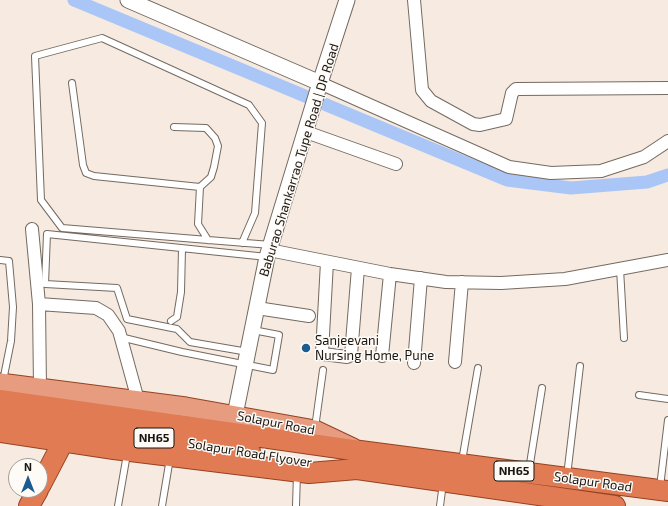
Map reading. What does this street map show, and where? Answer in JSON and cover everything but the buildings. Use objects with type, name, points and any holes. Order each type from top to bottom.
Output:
[{"type":"highway","name":"Solapur Road Flyover","points":[[1,389],[307,452]]},
{"type":"highway","name":"Solapur Road Flyover","points":[[0,416],[307,452],[358,460]]},
{"type":"highway","name":"Solapur Road","points":[[0,432],[170,456],[307,452],[309,473],[358,460],[462,464],[664,491]]},
{"type":"highway","points":[[48,471],[63,442]]},
{"type":"highway","name":"Solapur Road","points":[[358,460],[443,481],[519,497],[578,504],[615,506]]},
{"type":"main road","name":"Solapur Road","points":[[1,389],[40,388],[138,400],[235,415],[307,452]]},
{"type":"street","points":[[128,0],[319,87],[509,167],[551,173],[601,171],[644,157],[668,141]]},
{"type":"street","name":"Baburao Shankarrao Tupe Road | DP Road","points":[[235,415],[269,251],[347,0]]},
{"type":"street","points":[[414,0],[422,90],[431,101],[473,124],[506,119],[512,93],[516,89],[668,88]]},
{"type":"street","points":[[306,132],[396,164]]},
{"type":"street","points":[[32,229],[39,304],[40,388]]},
{"type":"street","points":[[269,251],[390,274],[462,282],[501,283],[565,279],[668,260]]},
{"type":"street","points":[[327,262],[323,354],[347,357],[351,355],[358,268]]},
{"type":"street","points":[[382,356],[390,274]]},
{"type":"street","points":[[414,363],[421,278]]},
{"type":"street","points":[[455,362],[462,282]]},
{"type":"street","points":[[39,304],[96,308],[108,315],[119,331],[138,400]]},
{"type":"street","points":[[257,308],[309,316]]},
{"type":"lane","points":[[242,243],[254,213],[262,123],[249,105],[102,38],[36,56],[40,200],[62,228],[242,243],[269,251]]},
{"type":"lane","points":[[72,83],[83,165],[86,173],[94,176],[200,187]]},
{"type":"lane","points":[[174,127],[206,128],[215,138],[218,146],[211,177],[200,187],[198,224],[208,240]]},
{"type":"lane","points":[[253,330],[279,335],[273,370],[247,358],[190,342],[177,329],[127,319],[117,288],[45,284],[47,234],[182,249],[269,251]]},
{"type":"lane","points":[[171,321],[177,317],[178,311],[182,249]]},
{"type":"lane","points":[[0,260],[9,261],[12,307],[11,341],[1,389]]},
{"type":"lane","points":[[620,269],[624,338]]},
{"type":"lane","points":[[120,337],[182,352],[247,358]]},
{"type":"lane","points":[[567,478],[580,366]]},
{"type":"lane","points":[[462,464],[478,368]]},
{"type":"lane","points":[[296,506],[323,370]]},
{"type":"lane","points":[[529,473],[542,388]]},
{"type":"lane","points":[[639,395],[668,399]]},
{"type":"lane","points":[[664,491],[668,420]]},
{"type":"lane","points":[[118,506],[127,451]]},
{"type":"lane","points":[[162,506],[170,456]]},
{"type":"lane","points":[[440,506],[443,481]]},
{"type":"waterway","points":[[74,0],[507,180],[571,188],[647,182],[668,175]]},
{"type":"place","name":"Sanjeevani Nursing Home, Pune","points":[[306,348]]}]
